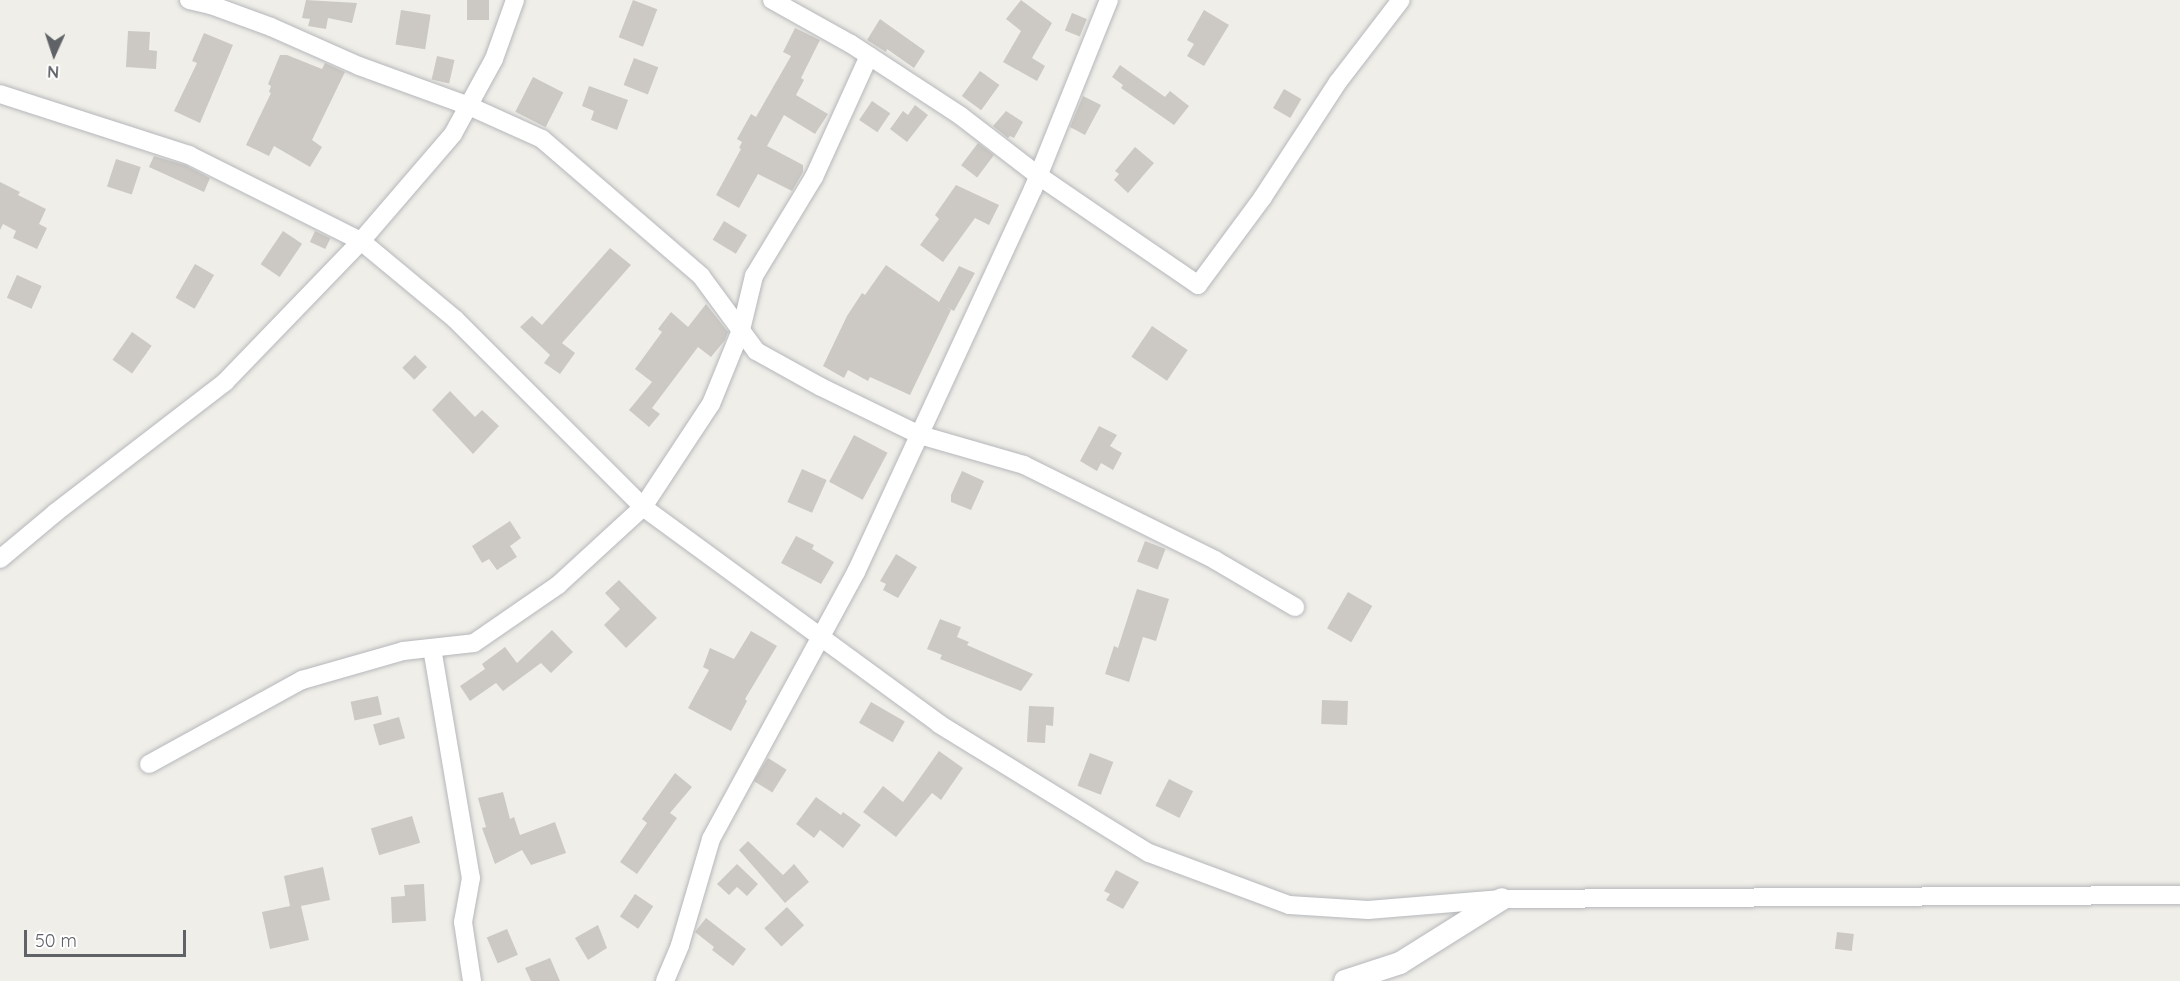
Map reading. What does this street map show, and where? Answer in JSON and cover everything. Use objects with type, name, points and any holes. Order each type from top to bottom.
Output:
[{"type":"street","points":[[189,0],[212,2],[359,66],[469,106],[542,139],[701,276],[756,351],[821,387],[920,435],[1024,465],[1215,560],[1296,607]]},
{"type":"street","points":[[0,559],[64,505],[225,382],[361,241],[453,134],[494,59],[515,0]]},
{"type":"street","points":[[772,0],[869,56],[962,116],[1039,176],[1198,285],[1263,196],[1338,82],[1401,0]]},
{"type":"street","points":[[665,981],[680,945],[711,839],[856,572],[1039,176],[1109,0]]},
{"type":"street","points":[[149,764],[302,680],[403,651],[474,643],[558,585],[644,507],[711,404],[741,330],[754,276],[814,177],[869,56]]},
{"type":"street","points":[[0,94],[189,155],[361,241],[455,319],[644,507],[939,724],[1149,853],[1289,905],[1368,910],[1502,899],[2180,895]]},
{"type":"street","points":[[432,648],[471,878],[463,922],[472,981]]},
{"type":"street","points":[[1345,981],[1400,963],[1502,899]]},
{"type":"building","points":[[306,0],[357,3],[352,23],[328,18],[326,29],[308,26],[310,19],[302,18]]},
{"type":"building","points":[[467,0],[489,0],[489,20],[467,20]]},
{"type":"building","points":[[633,0],[657,9],[643,47],[619,37]]},
{"type":"building","points":[[1021,0],[1052,23],[1032,58],[1045,66],[1037,81],[1003,62],[1021,31],[1006,19]]},
{"type":"building","points":[[401,10],[431,15],[425,49],[396,45]]},
{"type":"building","points":[[1204,10],[1229,25],[1204,66],[1187,56],[1194,44],[1187,40]]},
{"type":"building","points":[[1072,13],[1087,19],[1080,37],[1065,31]]},
{"type":"building","points":[[880,19],[925,51],[914,68],[887,49],[886,52],[867,40]]},
{"type":"building","points":[[795,28],[820,40],[801,78],[804,80],[796,95],[828,114],[815,134],[784,115],[767,146],[803,165],[803,172],[792,191],[758,174],[739,208],[716,195],[741,149],[739,148],[742,142],[737,139],[751,114],[756,117],[791,56],[783,52]]},
{"type":"building","points":[[128,31],[150,32],[149,50],[157,51],[156,69],[126,67]]},
{"type":"building","points":[[204,33],[233,45],[200,123],[174,111],[197,63],[192,61]]},
{"type":"building","points":[[280,55],[287,55],[322,69],[325,63],[345,72],[312,140],[322,147],[310,167],[274,146],[269,156],[246,145],[271,93],[269,92],[271,86],[268,84]]},
{"type":"building","points":[[437,56],[455,60],[449,83],[432,79]]},
{"type":"building","points":[[634,58],[658,67],[648,94],[624,85]]},
{"type":"building","points":[[1120,65],[1165,97],[1170,91],[1189,106],[1174,125],[1121,88],[1123,85],[1112,77]]},
{"type":"building","points":[[980,71],[999,85],[981,110],[962,96]]},
{"type":"building","points":[[533,77],[563,92],[546,127],[515,112]]},
{"type":"building","points":[[589,86],[628,100],[617,130],[591,120],[594,111],[582,106]]},
{"type":"building","points":[[1284,89],[1301,99],[1290,118],[1273,108]]},
{"type":"building","points":[[1083,96],[1101,105],[1085,135],[1070,127]]},
{"type":"building","points":[[872,101],[890,113],[877,132],[859,120]]},
{"type":"building","points":[[915,105],[928,115],[907,142],[890,129],[903,111],[908,115]]},
{"type":"building","points":[[1006,111],[1023,122],[1014,138],[1010,136],[1008,138],[993,126]]},
{"type":"building","points":[[978,143],[994,155],[977,177],[961,165]]},
{"type":"building","points":[[1135,147],[1154,163],[1128,193],[1114,180],[1119,174],[1115,171]]},
{"type":"building","points":[[154,156],[185,165],[210,178],[204,192],[149,167]]},
{"type":"building","points":[[116,159],[141,167],[132,195],[107,187]]},
{"type":"building","points":[[0,182],[20,192],[18,195],[46,209],[39,224],[47,228],[37,249],[13,238],[16,231],[3,224],[0,230]]},
{"type":"building","points":[[956,185],[999,205],[989,225],[975,218],[943,262],[920,245],[939,219],[935,215]]},
{"type":"building","points":[[724,221],[747,235],[736,254],[713,240]]},
{"type":"building","points":[[283,231],[302,244],[280,277],[261,264]]},
{"type":"building","points":[[315,231],[330,238],[325,249],[310,242]]},
{"type":"building","points":[[610,248],[631,265],[562,343],[575,353],[560,374],[544,363],[550,355],[520,327],[532,316],[542,325]]},
{"type":"building","points":[[195,264],[214,275],[195,309],[176,298]]},
{"type":"building","points":[[886,265],[939,302],[959,266],[975,273],[954,311],[946,307],[951,310],[910,395],[870,377],[868,381],[848,370],[844,378],[823,366],[847,316],[862,293],[865,295]]},
{"type":"building","points":[[17,275],[42,286],[31,309],[7,298]]},
{"type":"building","points":[[706,304],[728,332],[725,340],[711,357],[698,347],[652,408],[660,414],[649,427],[629,410],[652,382],[635,369],[662,332],[658,329],[671,312],[688,327]]},
{"type":"building","points":[[1152,326],[1188,350],[1167,381],[1131,357]]},
{"type":"building","points":[[132,332],[152,346],[132,374],[112,360]]},
{"type":"building","points":[[415,355],[427,367],[414,380],[402,368]]},
{"type":"building","points":[[450,391],[475,417],[482,410],[499,426],[473,454],[432,410]]},
{"type":"building","points":[[1099,426],[1117,435],[1110,446],[1122,453],[1113,470],[1101,463],[1097,471],[1080,461]]},
{"type":"building","points":[[854,435],[888,453],[863,500],[829,482]]},
{"type":"building","points":[[802,469],[827,480],[812,513],[787,502]]},
{"type":"building","points":[[962,471],[984,481],[971,510],[951,502],[951,495]]},
{"type":"building","points":[[510,521],[521,538],[510,546],[517,557],[497,570],[489,559],[482,563],[472,546]]},
{"type":"building","points":[[796,536],[814,545],[812,549],[834,562],[821,584],[781,563]]},
{"type":"building","points":[[1145,541],[1166,549],[1158,569],[1137,562]]},
{"type":"building","points":[[896,554],[917,567],[898,598],[883,590],[886,584],[880,581]]},
{"type":"building","points":[[619,580],[657,618],[626,648],[604,625],[620,609],[605,593]]},
{"type":"building","points":[[1137,589],[1169,599],[1156,641],[1143,637],[1129,682],[1105,674],[1114,646],[1118,648]]},
{"type":"building","points":[[1348,592],[1372,606],[1351,642],[1327,628]]},
{"type":"building","points":[[940,619],[961,627],[957,637],[969,642],[967,645],[1033,674],[1021,691],[940,659],[942,655],[927,649]]},
{"type":"building","points":[[552,630],[573,652],[551,673],[541,663],[503,691],[496,683],[470,701],[460,686],[485,669],[482,664],[505,647],[517,663]]},
{"type":"building","points":[[751,631],[777,646],[745,699],[747,701],[731,731],[688,708],[709,670],[703,667],[710,648],[734,659]]},
{"type":"building","points":[[378,696],[382,715],[355,720],[351,702]]},
{"type":"building","points":[[1322,700],[1348,701],[1347,725],[1321,724]]},
{"type":"building","points":[[871,702],[905,722],[893,742],[859,723]]},
{"type":"building","points":[[1029,706],[1054,707],[1053,726],[1046,725],[1045,743],[1027,742]]},
{"type":"building","points":[[399,717],[405,738],[379,746],[373,724]]},
{"type":"building","points":[[939,751],[963,768],[941,800],[932,793],[896,837],[863,812],[883,786],[903,802]]},
{"type":"building","points":[[1090,753],[1113,762],[1101,795],[1077,786]]},
{"type":"building","points":[[768,758],[787,770],[772,793],[754,781]]},
{"type":"building","points":[[675,773],[692,787],[670,813],[677,818],[637,874],[620,862],[647,823],[642,819]]},
{"type":"building","points":[[1169,779],[1193,791],[1179,818],[1155,806]]},
{"type":"building","points":[[503,792],[510,819],[514,817],[520,835],[555,822],[566,853],[531,865],[522,850],[495,864],[482,828],[486,827],[478,798]]},
{"type":"building","points":[[816,797],[841,815],[843,812],[861,825],[843,848],[820,830],[814,838],[796,824]]},
{"type":"building","points":[[412,816],[420,843],[379,855],[371,829]]},
{"type":"building","points":[[748,841],[783,875],[794,864],[809,882],[785,903],[739,850]]},
{"type":"building","points":[[737,864],[758,884],[747,896],[737,887],[729,895],[717,884]]},
{"type":"building","points":[[323,867],[330,900],[301,906],[309,940],[270,949],[262,912],[290,906],[284,876]]},
{"type":"building","points":[[1116,870],[1139,882],[1123,909],[1106,900],[1110,894],[1104,891]]},
{"type":"building","points":[[424,884],[426,921],[392,923],[391,897],[405,896],[404,885]]},
{"type":"building","points":[[635,894],[653,906],[638,929],[620,916]]},
{"type":"building","points":[[787,907],[804,925],[781,946],[764,928]]},
{"type":"building","points":[[706,918],[746,949],[733,966],[712,950],[714,947],[695,932]]},
{"type":"building","points":[[598,925],[607,948],[588,960],[575,938]]},
{"type":"building","points":[[507,929],[518,955],[498,963],[487,938]]},
{"type":"building","points":[[1837,932],[1854,934],[1852,951],[1835,949]]},
{"type":"building","points":[[550,958],[560,981],[531,981],[525,968]]}]
